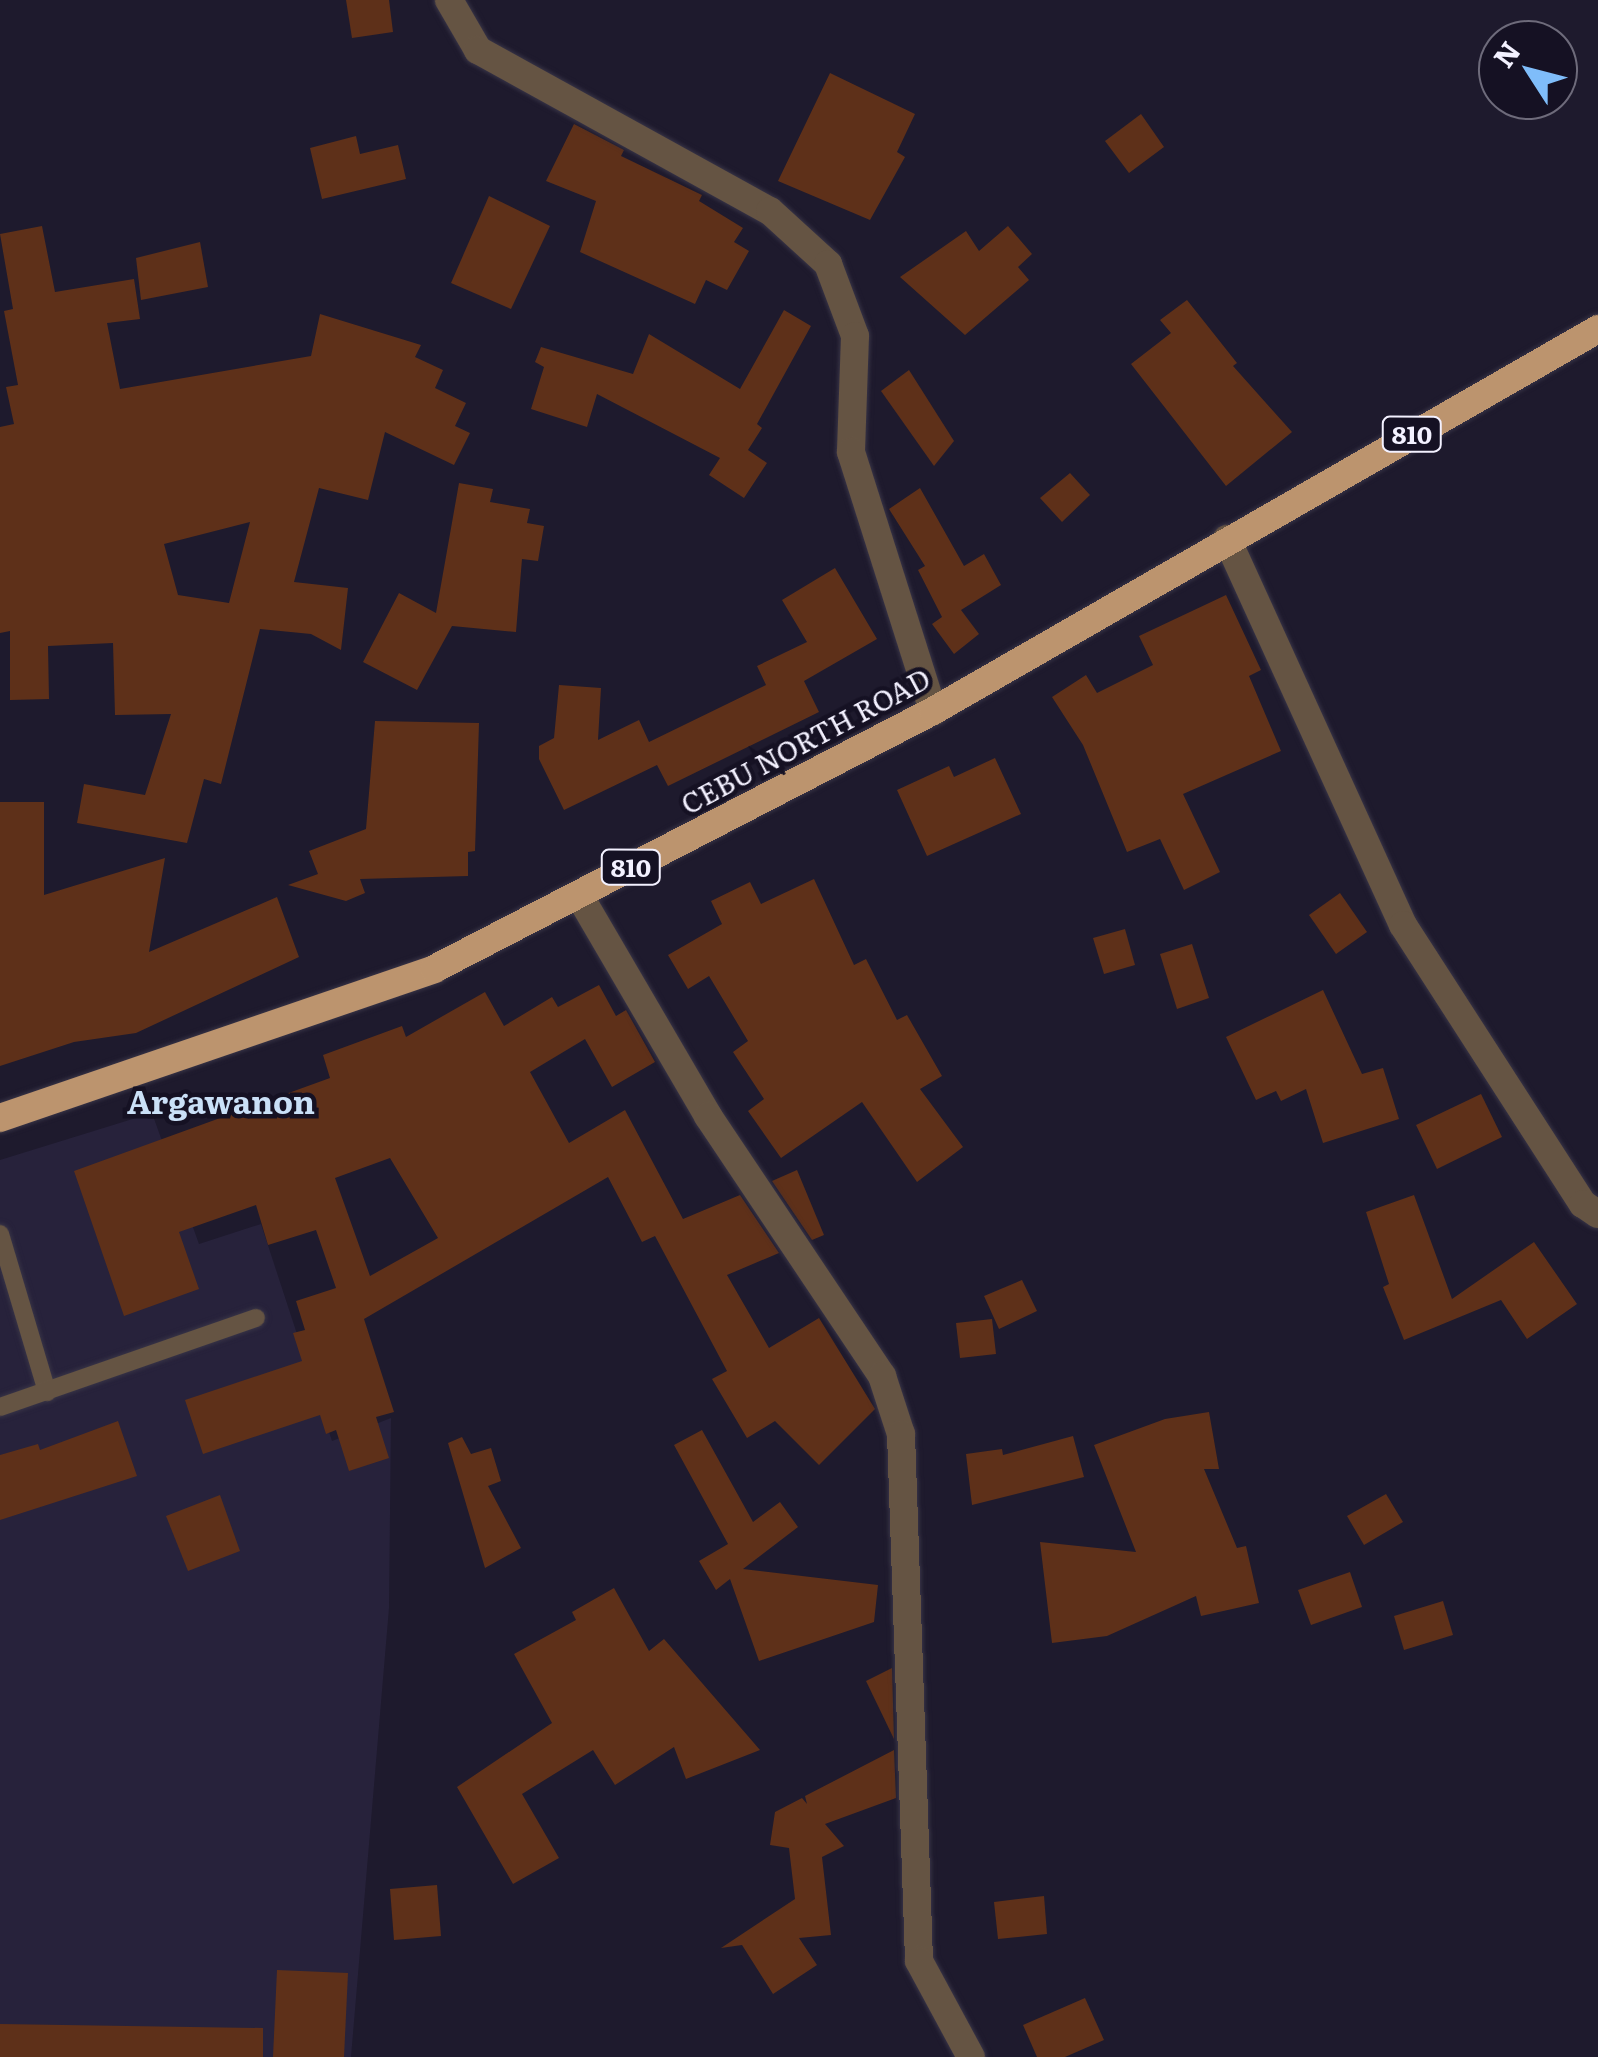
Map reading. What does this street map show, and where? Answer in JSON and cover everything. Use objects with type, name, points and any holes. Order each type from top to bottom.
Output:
[{"type":"highway","name":"CEBU NORTH ROAD","points":[[0,1118],[434,969],[933,711],[1598,329]]},
{"type":"street","points":[[449,0],[478,50],[770,211],[828,264],[855,336],[851,452],[933,711]]},
{"type":"street","points":[[1227,539],[1402,925],[1584,1204],[1598,1214]]},
{"type":"street","points":[[578,894],[708,1116],[882,1376],[902,1434],[919,1962],[971,2057]]},
{"type":"lane","points":[[0,1234],[47,1392]]},
{"type":"lane","points":[[0,1407],[256,1318]]},
{"type":"shaded area","points":[[152,1113],[199,1244],[261,1224],[332,1441],[391,1418],[389,1608],[351,2057],[0,2057],[0,1160]]},
{"type":"building","points":[[346,0],[389,0],[393,32],[352,38]]},
{"type":"building","points":[[830,73],[915,114],[897,152],[905,157],[870,220],[778,181]]},
{"type":"building","points":[[1141,114],[1164,147],[1129,173],[1105,141]]},
{"type":"building","points":[[574,124],[624,150],[621,156],[702,195],[699,201],[743,228],[734,242],[749,251],[727,290],[706,280],[695,304],[580,252],[596,201],[546,181]]},
{"type":"building","points":[[356,136],[360,154],[398,145],[406,179],[322,199],[310,148]]},
{"type":"building","points":[[489,196],[550,226],[511,309],[451,283]]},
{"type":"building","points":[[42,226],[55,292],[134,279],[140,319],[107,323],[120,389],[311,356],[320,314],[421,345],[415,357],[443,370],[435,388],[466,403],[455,426],[470,433],[454,465],[385,432],[368,500],[319,488],[294,582],[348,588],[341,650],[311,634],[260,629],[221,784],[204,779],[187,843],[77,823],[84,784],[145,795],[171,714],[115,715],[113,643],[48,646],[49,699],[10,700],[10,631],[0,633],[0,427],[14,424],[6,387],[18,385],[4,311],[13,309],[0,234]],"holes":[[[250,522],[229,603],[178,595],[164,544]]]},
{"type":"building","points":[[1008,226],[1032,254],[1018,267],[1029,280],[965,335],[900,277],[966,231],[979,251]]},
{"type":"building","points":[[200,242],[208,287],[141,300],[136,258]]},
{"type":"building","points":[[1187,300],[1237,363],[1233,366],[1292,432],[1226,486],[1131,364],[1171,333],[1160,320]]},
{"type":"building","points":[[784,310],[811,326],[757,424],[762,428],[748,450],[767,463],[744,498],[709,475],[720,458],[597,394],[587,427],[531,409],[544,367],[535,362],[541,347],[633,374],[649,334],[740,389]]},
{"type":"building","points":[[909,370],[954,441],[934,466],[881,391]]},
{"type":"building","points":[[1070,473],[1090,495],[1062,522],[1040,498]]},
{"type":"building","points":[[459,483],[493,489],[490,502],[530,509],[527,523],[544,526],[538,561],[522,559],[516,632],[452,626],[417,690],[363,662],[399,593],[436,613]]},
{"type":"building","points":[[920,488],[964,566],[984,554],[1001,585],[961,610],[979,634],[954,654],[932,624],[942,617],[918,570],[925,566],[889,509]]},
{"type":"building","points":[[835,568],[877,639],[804,681],[819,712],[668,786],[657,765],[564,810],[539,759],[539,746],[554,738],[559,685],[601,688],[598,740],[639,720],[649,742],[766,685],[757,666],[807,642],[782,600]]},
{"type":"building","points":[[1226,595],[1261,670],[1249,676],[1281,751],[1183,794],[1220,872],[1184,890],[1160,839],[1127,852],[1083,745],[1052,697],[1086,675],[1097,693],[1153,665],[1139,636]]},
{"type":"building","points":[[375,721],[479,723],[475,851],[468,852],[468,876],[360,879],[365,893],[346,901],[288,885],[318,874],[309,851],[366,829]]},
{"type":"building","points":[[995,758],[1021,814],[927,856],[897,790],[949,766],[954,777]]},
{"type":"building","points":[[0,802],[44,802],[44,895],[165,858],[149,952],[277,897],[299,957],[136,1033],[74,1042],[0,1066]]},
{"type":"building","points":[[814,879],[854,965],[866,959],[897,1020],[907,1015],[942,1076],[920,1089],[963,1147],[917,1182],[862,1102],[781,1158],[748,1111],[764,1099],[733,1052],[748,1041],[709,976],[688,989],[668,955],[722,924],[711,901],[750,882],[761,904]]},
{"type":"building","points":[[1340,893],[1367,932],[1336,954],[1309,915]]},
{"type":"building","points":[[1125,929],[1135,965],[1104,974],[1093,938]]},
{"type":"building","points":[[1192,944],[1209,998],[1177,1009],[1160,954]]},
{"type":"building","points":[[599,985],[616,1016],[626,1010],[655,1062],[612,1087],[585,1039],[530,1072],[569,1143],[625,1110],[683,1219],[740,1195],[779,1253],[727,1275],[769,1348],[819,1318],[875,1409],[819,1465],[775,1421],[747,1438],[712,1379],[727,1371],[655,1236],[642,1242],[608,1177],[364,1319],[394,1412],[376,1417],[389,1458],[349,1471],[336,1430],[326,1434],[320,1415],[203,1454],[185,1400],[302,1361],[293,1333],[305,1330],[296,1301],[336,1288],[316,1230],[268,1245],[256,1205],[179,1232],[199,1289],[124,1316],[74,1171],[330,1078],[323,1055],[402,1026],[406,1037],[485,992],[504,1026],[552,997],[558,1007]],"holes":[[[390,1158],[438,1238],[370,1276],[335,1178]]]},
{"type":"building","points":[[1323,990],[1362,1074],[1383,1068],[1399,1119],[1323,1143],[1306,1089],[1281,1101],[1276,1091],[1256,1100],[1226,1037]]},
{"type":"building","points":[[1481,1094],[1502,1137],[1437,1169],[1416,1125]]},
{"type":"building","points":[[797,1170],[824,1235],[812,1240],[772,1181]]},
{"type":"building","points":[[1414,1195],[1452,1299],[1534,1242],[1577,1304],[1527,1339],[1501,1300],[1404,1340],[1383,1287],[1389,1284],[1366,1212]]},
{"type":"building","points":[[1022,1280],[1037,1311],[999,1329],[984,1296]]},
{"type":"building","points":[[992,1319],[996,1354],[960,1358],[956,1323]]},
{"type":"building","points":[[1209,1412],[1219,1469],[1204,1469],[1237,1548],[1246,1546],[1259,1603],[1201,1616],[1196,1596],[1107,1636],[1052,1643],[1040,1542],[1136,1552],[1094,1445],[1165,1419]]},
{"type":"building","points":[[118,1421],[137,1476],[0,1520],[0,1455],[38,1444],[40,1450]]},
{"type":"building","points":[[702,1430],[753,1522],[780,1502],[798,1527],[743,1569],[878,1585],[874,1622],[759,1661],[730,1579],[716,1590],[699,1561],[728,1544],[674,1445]]},
{"type":"building","points":[[1073,1436],[1084,1477],[972,1505],[966,1454],[1002,1449],[1003,1455]]},
{"type":"building","points":[[462,1437],[471,1454],[491,1448],[501,1481],[488,1486],[521,1548],[485,1568],[448,1443]]},
{"type":"building","points":[[1386,1494],[1403,1522],[1364,1545],[1347,1516]]},
{"type":"building","points":[[220,1495],[240,1551],[188,1571],[166,1516]]},
{"type":"building","points":[[1350,1572],[1362,1607],[1311,1625],[1298,1590]]},
{"type":"building","points":[[614,1588],[649,1651],[664,1639],[760,1750],[686,1779],[674,1747],[615,1785],[593,1750],[522,1794],[559,1858],[513,1884],[457,1787],[552,1723],[514,1654],[576,1620],[572,1612]]},
{"type":"building","points":[[1443,1601],[1453,1635],[1404,1650],[1394,1616]]},
{"type":"building","points":[[892,1668],[894,1739],[866,1681]]},
{"type":"building","points":[[894,1750],[896,1798],[825,1824],[844,1846],[822,1857],[831,1935],[799,1938],[817,1965],[773,1994],[742,1945],[721,1948],[795,1899],[789,1848],[770,1845],[775,1812],[802,1798],[807,1804],[805,1796]]},
{"type":"building","points":[[437,1885],[441,1936],[394,1940],[390,1889]]},
{"type":"building","points":[[1044,1896],[1047,1934],[998,1939],[994,1902]]},
{"type":"building","points":[[277,1970],[348,1973],[344,2057],[273,2057]]},
{"type":"building","points":[[1085,1998],[1104,2040],[1065,2057],[1037,2057],[1023,2025]]},
{"type":"building","points":[[0,2024],[263,2028],[263,2057],[0,2057]]},
{"type":"district","name":"Argawanon","points":[[221,1100]]}]
